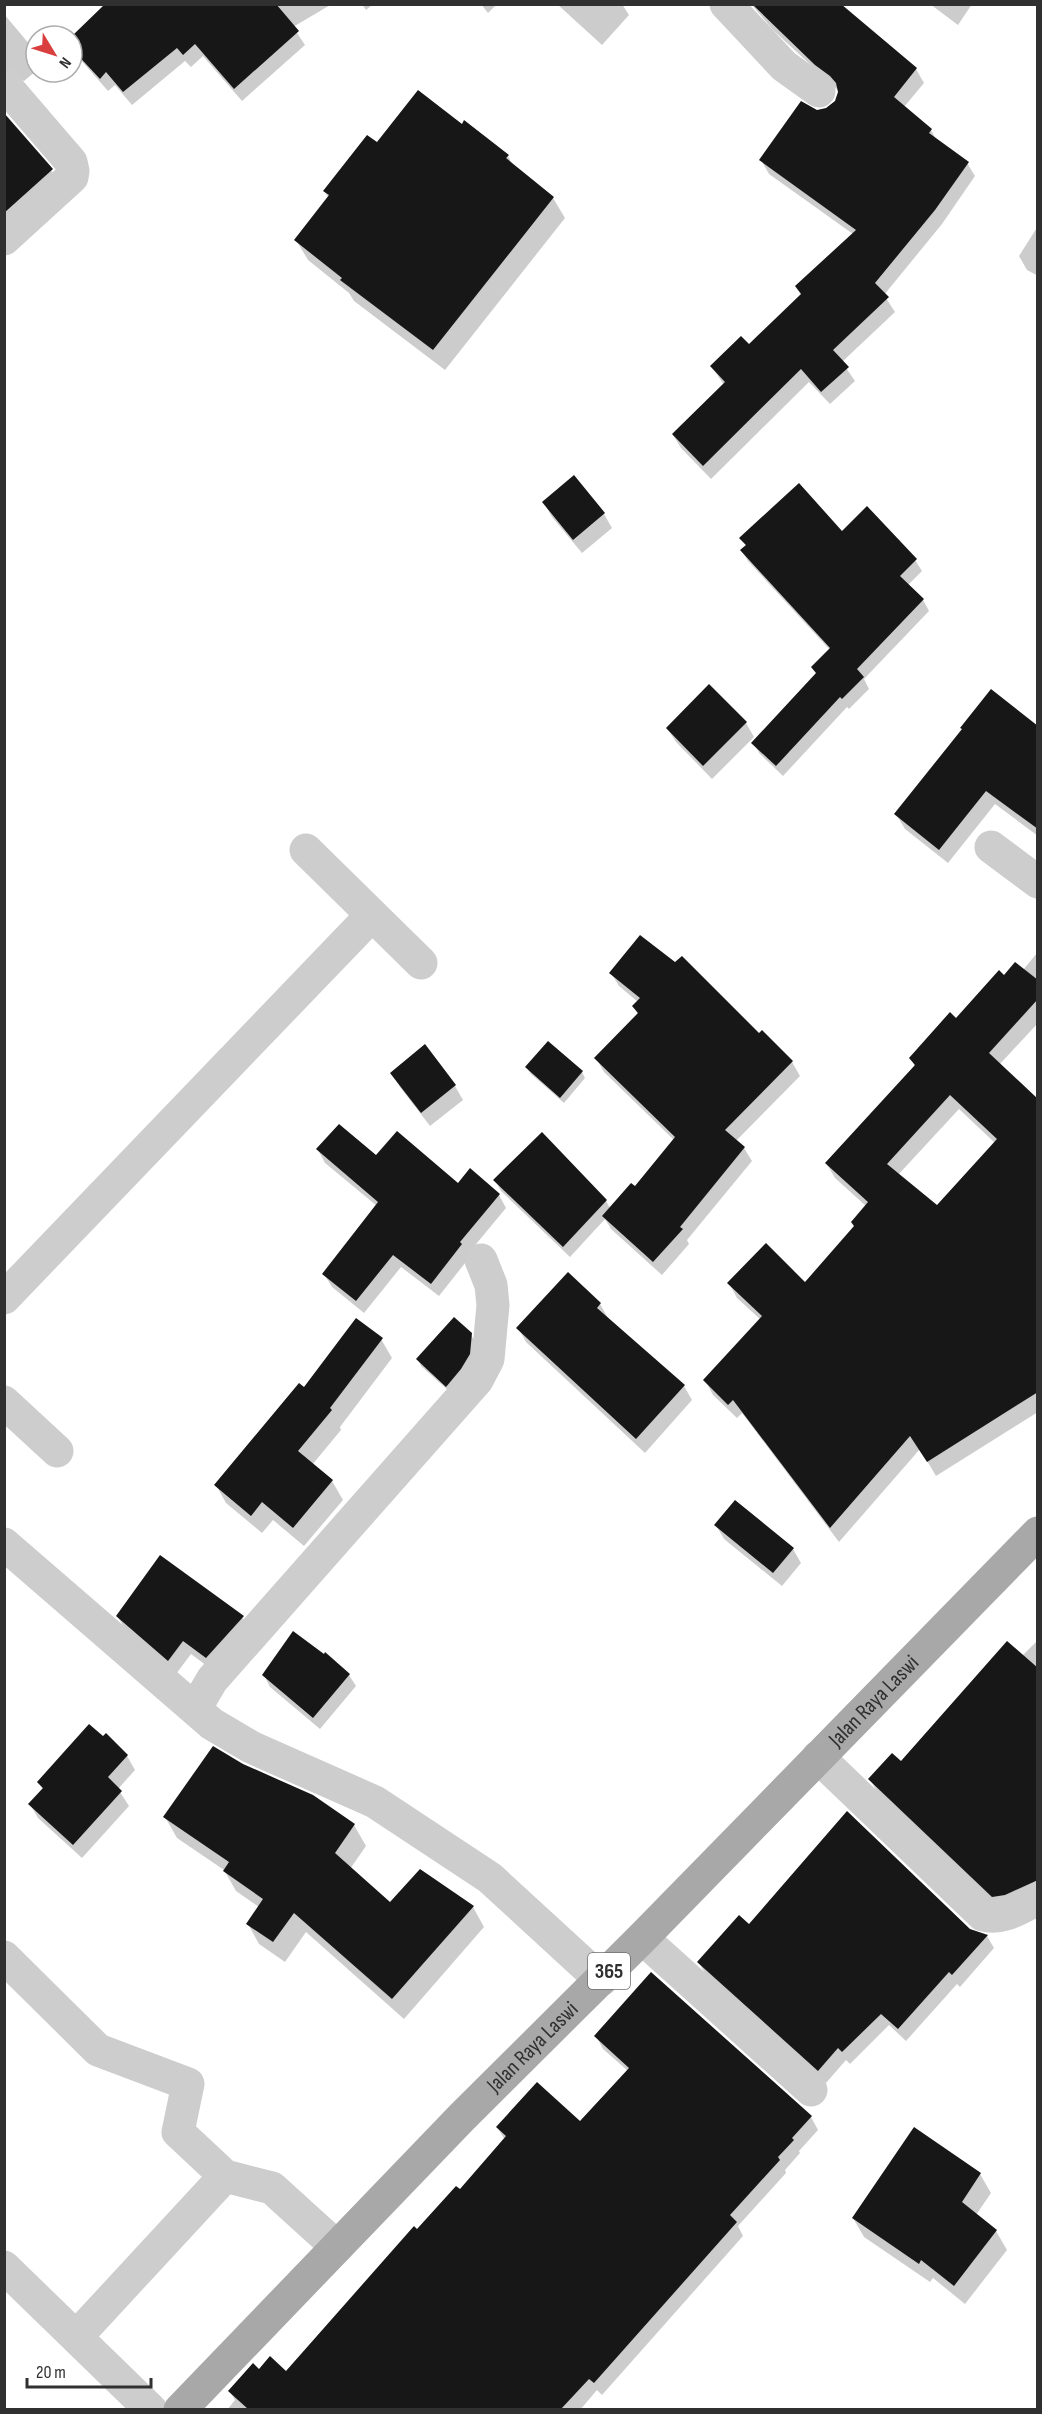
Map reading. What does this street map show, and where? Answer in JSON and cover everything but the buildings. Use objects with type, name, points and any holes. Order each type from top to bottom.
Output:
[{"type":"main road","name":"Jalan Raya Laswi","points":[[180,2409],[462,2117],[601,1980],[1038,1533]]},
{"type":"street","points":[[726,4],[784,66],[819,91]]},
{"type":"street","points":[[4,84],[62,149],[71,162],[73,171],[72,177],[4,239]]},
{"type":"street","points":[[991,847],[1038,882]]},
{"type":"street","points":[[306,850],[421,963]]},
{"type":"street","points":[[4,1298],[372,915]]},
{"type":"street","points":[[195,1709],[212,1680],[477,1380],[488,1359],[493,1305],[491,1285],[481,1260]]},
{"type":"street","points":[[4,1402],[57,1451]]},
{"type":"street","points":[[4,1544],[212,1724],[251,1747],[375,1802],[490,1878],[601,1980]]},
{"type":"street","points":[[818,1757],[983,1915],[992,1917],[1007,1915],[1038,1899]]},
{"type":"street","points":[[642,1938],[811,2090]]},
{"type":"street","points":[[4,1957],[98,2050],[188,2084],[178,2132],[225,2176],[272,2188],[337,2247]]},
{"type":"street","points":[[77,2336],[225,2176]]},
{"type":"street","points":[[4,2267],[152,2409]]}]
